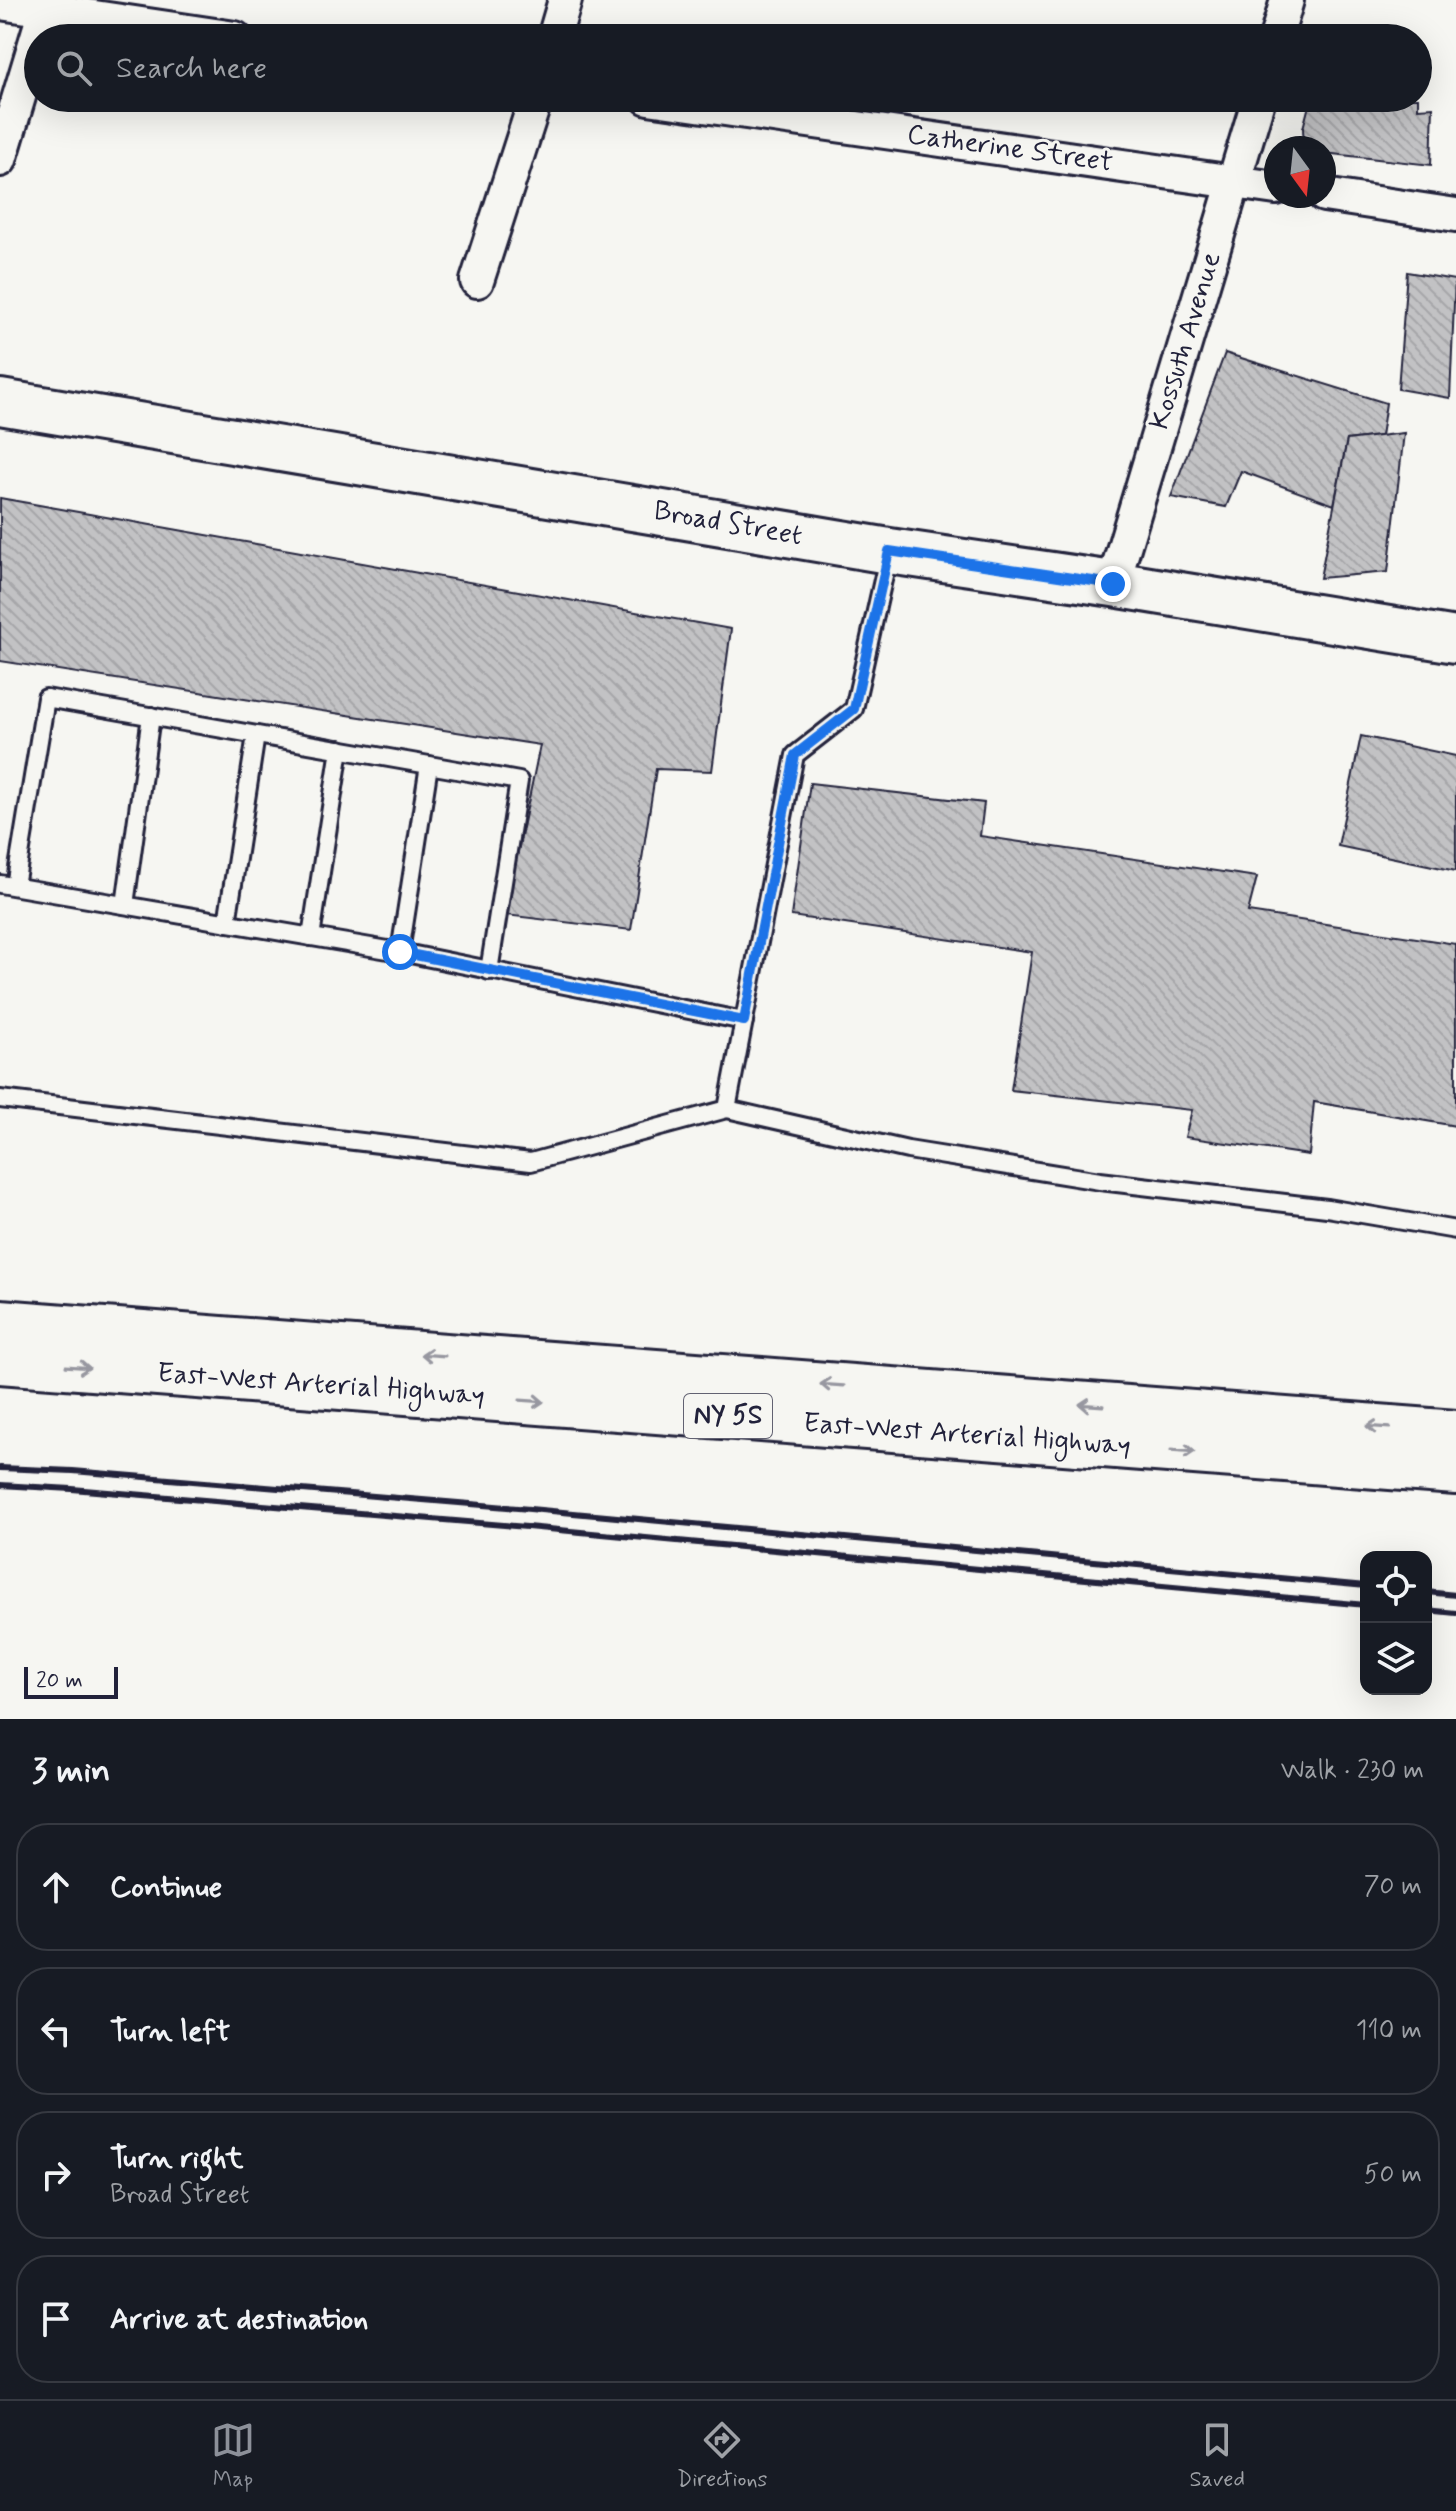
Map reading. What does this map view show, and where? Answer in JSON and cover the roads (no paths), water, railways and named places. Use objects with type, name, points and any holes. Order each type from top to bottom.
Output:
[{"type":"main road","name":"Broad Street","points":[[0,402],[889,551],[1456,640]]},
{"type":"main road","name":"East-West Arterial Highway","points":[[0,1322],[1456,1433]]},
{"type":"main road","name":"East-West Arterial Highway","points":[[0,1361],[1456,1472]]},
{"type":"street","points":[[558,24],[565,0]]},
{"type":"street","points":[[1280,24],[1287,0]]},
{"type":"street","points":[[0,3],[47,5],[155,24]]},
{"type":"street","points":[[0,160],[24,81]]},
{"type":"street","points":[[477,281],[531,112]]},
{"type":"street","name":"Catherine Street","points":[[747,112],[1264,186]]},
{"type":"street","name":"Kossuth Avenue","points":[[1113,584],[1255,112]]},
{"type":"street","points":[[1336,197],[1456,215]]},
{"type":"lane","points":[[727,1109],[795,755],[854,709],[889,551]]},
{"type":"lane","points":[[489,971],[519,781],[46,698],[8,885],[400,952],[489,971],[744,1021]]},
{"type":"lane","points":[[125,905],[151,716]]},
{"type":"lane","points":[[227,923],[256,735]]},
{"type":"lane","points":[[311,937],[340,749]]},
{"type":"lane","points":[[400,952],[429,765]]},
{"type":"lane","points":[[0,1099],[531,1162],[727,1109],[908,1150],[1100,1181],[1327,1208],[1456,1230]]},
{"type":"railway","points":[[0,1468],[73,1471],[530,1509],[1360,1585]]},
{"type":"railway","points":[[0,1485],[527,1527],[1360,1604]]},
{"type":"railway","points":[[1432,1593],[1456,1595]]},
{"type":"railway","points":[[1432,1611],[1456,1613]]}]
